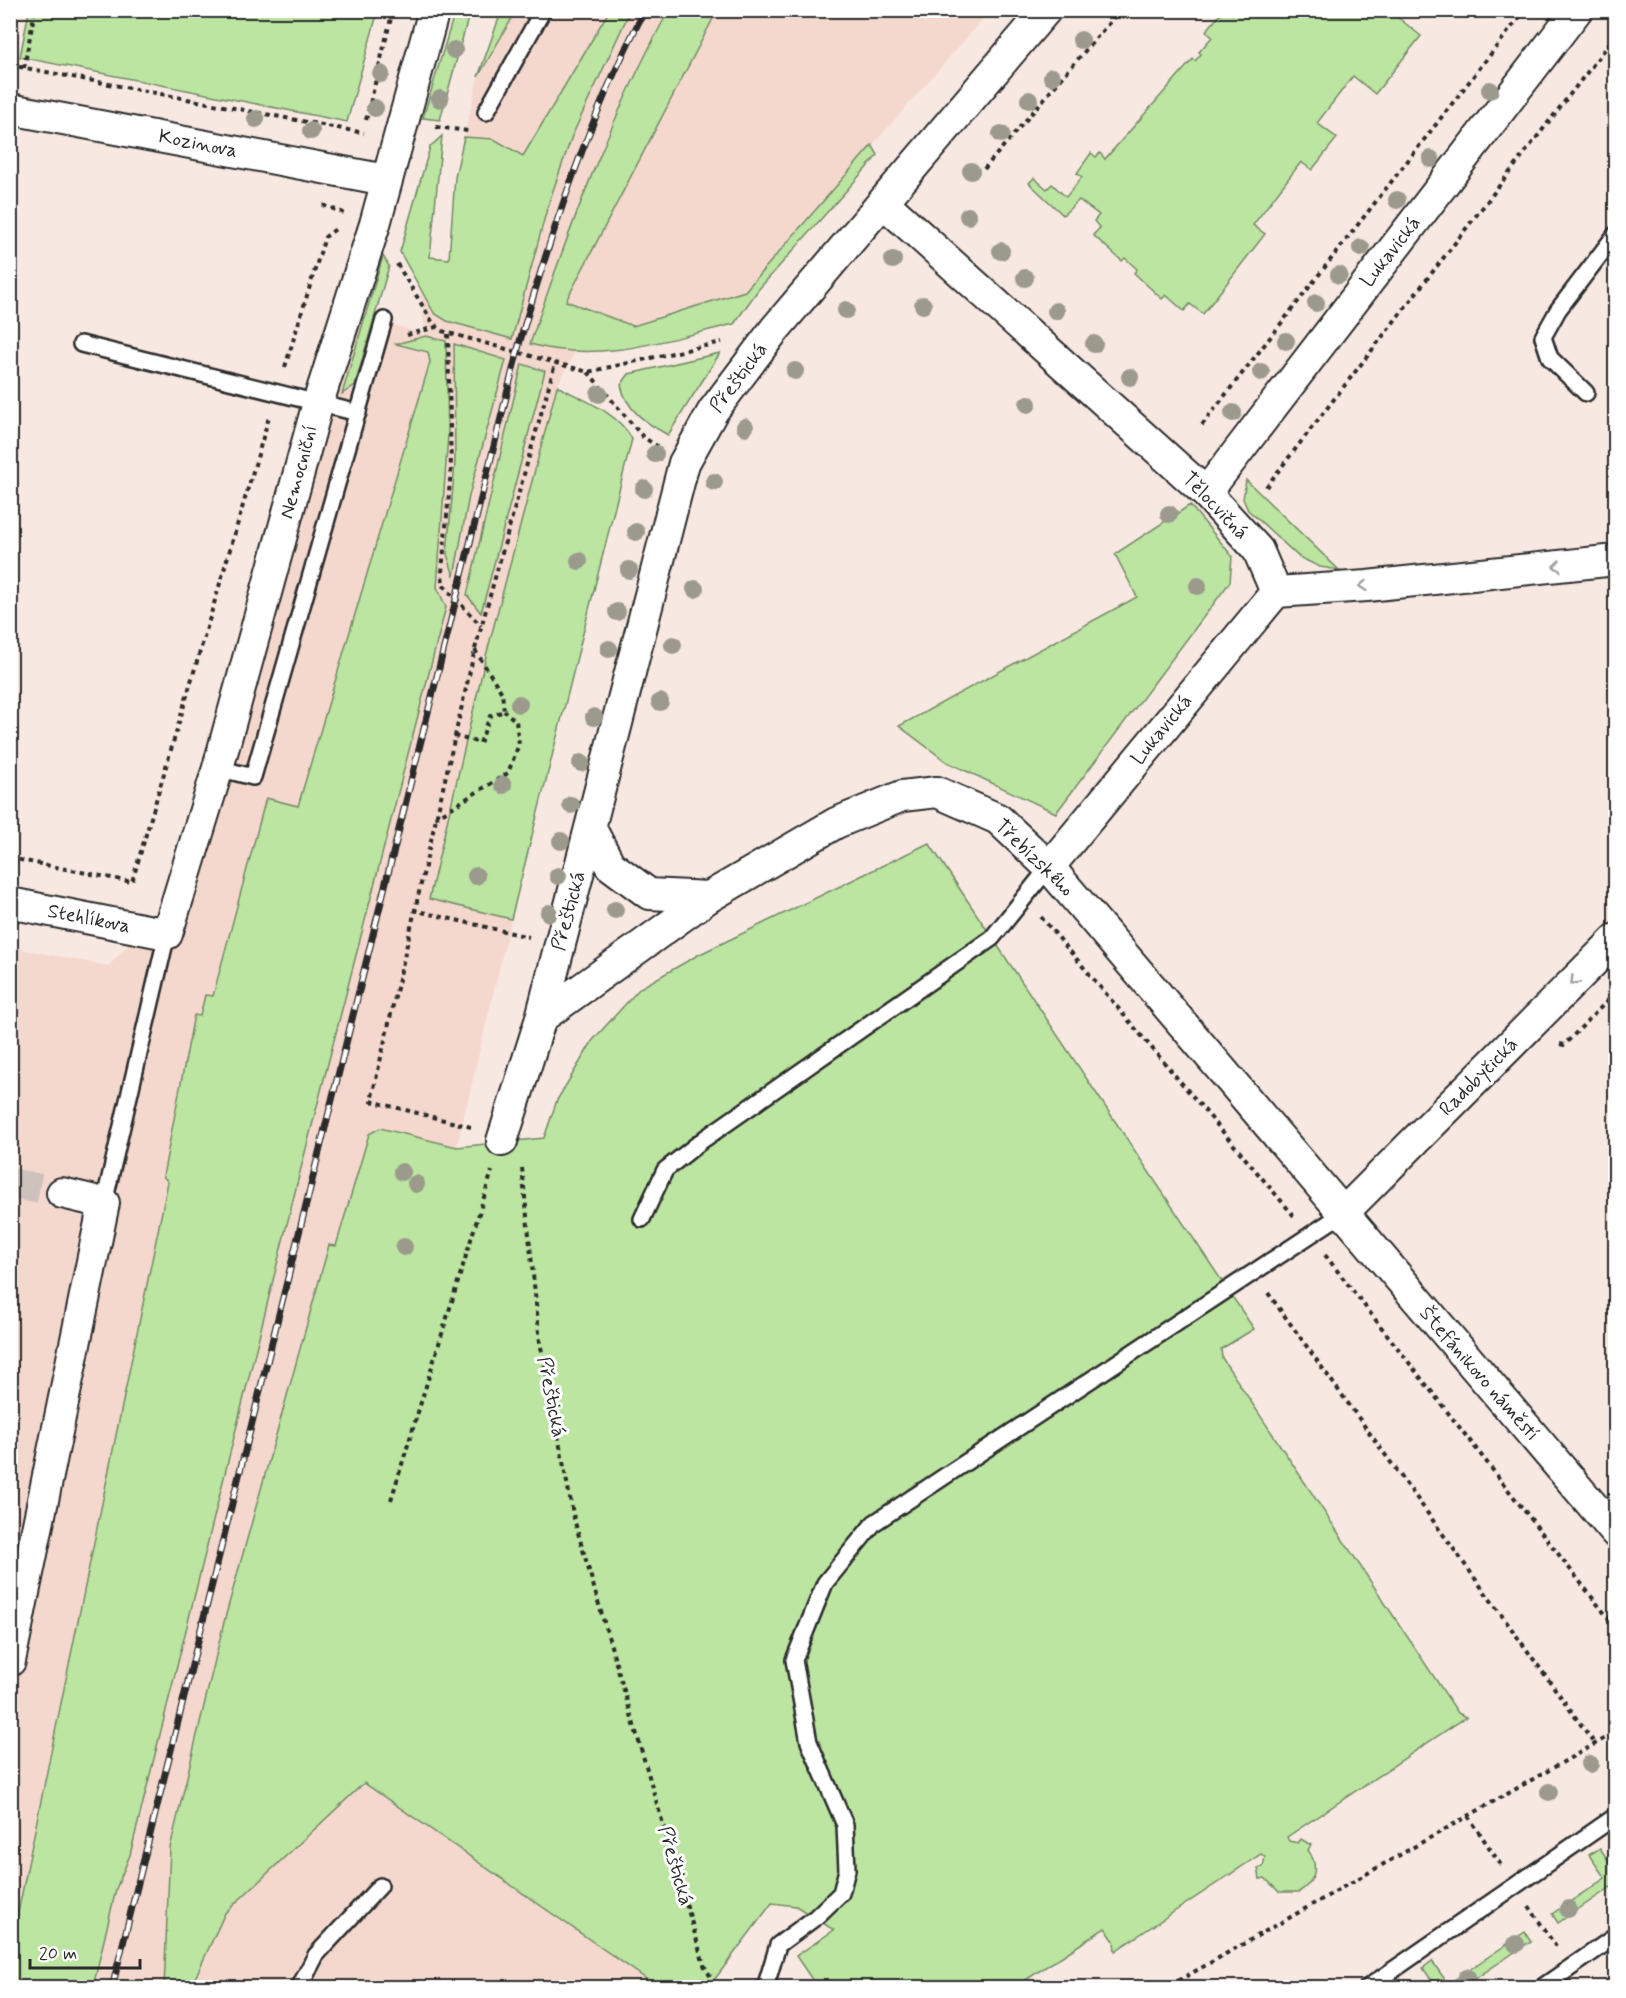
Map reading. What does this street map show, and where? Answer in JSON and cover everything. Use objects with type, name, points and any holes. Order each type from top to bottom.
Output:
[{"type":"street","name":"Nemocniční","points":[[167,934],[218,768],[318,403],[375,224],[376,178],[434,10]]},
{"type":"street","name":"Přeštická","points":[[502,1141],[541,1018],[684,463],[713,411],[776,329],[1046,10]]},
{"type":"street","name":"Lukavická","points":[[1206,493],[1576,10]]},
{"type":"street","name":"Kozinova","points":[[10,109],[376,178]]},
{"type":"street","name":"Tělocvičná","points":[[884,203],[1206,493],[1258,550],[1276,592]]},
{"type":"street","points":[[1276,592],[1367,586],[1616,560]]},
{"type":"street","name":"Lukavická","points":[[1049,867],[1276,592]]},
{"type":"street","name":"Třebízského","points":[[541,1018],[709,897],[836,823],[902,795],[937,792],[998,819],[1049,867],[1342,1214]]},
{"type":"street","name":"Přeštická","points":[[591,829],[610,866],[650,894],[709,897]]},
{"type":"street","name":"Stehlíkova","points":[[10,903],[167,934]]},
{"type":"street","name":"Radobyčická","points":[[1342,1214],[1616,939]]},
{"type":"street","points":[[11,1661],[104,1203],[62,1193]]},
{"type":"street","name":"Štefánikovo náměstí","points":[[1342,1214],[1616,1533]]},
{"type":"lane","points":[[486,112],[543,10]]},
{"type":"lane","points":[[1586,393],[1550,358],[1543,337],[1558,310],[1614,240]]},
{"type":"lane","points":[[218,768],[253,777],[384,321]]},
{"type":"lane","points":[[81,344],[358,413]]},
{"type":"lane","points":[[642,1218],[665,1170],[704,1139],[992,938],[1049,867]]},
{"type":"lane","points":[[104,1203],[167,934]]},
{"type":"lane","points":[[765,1988],[777,1945],[816,1917],[841,1893],[847,1870],[845,1825],[809,1742],[794,1660],[825,1583],[874,1523],[1342,1214]]},
{"type":"lane","points":[[1367,1988],[1616,1816]]},
{"type":"lane","points":[[299,1988],[316,1955],[380,1886]]},
{"type":"lane","points":[[1541,1988],[1616,1936]]},
{"type":"path","points":[[24,68],[35,10]]},
{"type":"path","points":[[376,178],[364,135],[368,105],[393,10]]},
{"type":"path","points":[[984,170],[1120,10]]},
{"type":"path","points":[[1202,425],[1525,10]]},
{"type":"path","points":[[1266,487],[1616,35]]},
{"type":"path","points":[[10,65],[364,135]]},
{"type":"path","points":[[10,858],[132,882],[325,237],[344,223]]},
{"type":"path","points":[[375,224],[433,323],[448,334],[555,364],[588,372],[776,329]]},
{"type":"path","points":[[448,334],[452,416],[451,470],[442,572],[444,585],[482,626]]},
{"type":"path","points":[[391,1500],[502,1141],[462,1123],[371,1101],[413,910],[475,650],[555,364]]},
{"type":"path","points":[[588,372],[643,437],[684,463]]},
{"type":"path","points":[[435,818],[508,773],[519,744],[516,722],[504,711],[502,693],[475,650]]},
{"type":"path","points":[[454,736],[480,742],[489,716],[504,711]]},
{"type":"path","points":[[1025,897],[1310,1235],[1616,1628]]},
{"type":"path","points":[[413,910],[559,945]]},
{"type":"path","name":"Přeštická","points":[[502,1141],[523,1170],[540,1342],[574,1519],[704,1965],[717,1988]]},
{"type":"path","points":[[1253,1273],[1595,1744]]},
{"type":"path","points":[[1152,1988],[1178,1981],[1616,1732]]},
{"type":"path","points":[[1178,1981],[1180,1988]]},
{"type":"shaded area","points":[[502,11],[990,11],[745,291],[633,326],[596,312],[557,386],[487,652],[429,899],[511,919],[452,1167],[477,1687],[670,1987],[11,1987],[10,947],[108,966],[180,893],[342,330],[375,318],[425,335],[420,288],[422,257],[463,259],[493,139],[464,137],[478,77]]},
{"type":"green space","points":[[29,10],[378,11],[347,122],[20,57]]},
{"type":"green space","points":[[669,10],[717,11],[566,301],[633,326],[745,291],[872,145],[878,155],[758,290],[734,324],[658,343],[607,351],[556,350],[530,344],[592,174],[628,91]]},
{"type":"green space","points":[[1224,10],[1400,11],[1396,16],[1421,36],[1375,94],[1353,76],[1317,123],[1337,138],[1312,170],[1301,162],[1253,225],[1265,234],[1203,314],[1190,304],[1184,311],[1166,295],[1162,299],[1134,273],[1137,269],[1125,258],[1122,261],[1093,235],[1100,228],[1094,221],[1099,215],[1079,200],[1063,215],[1029,183],[1034,178],[1047,189],[1052,184],[1066,197],[1082,177],[1077,173],[1091,153],[1096,157],[1100,153],[1105,159],[1193,59],[1195,61],[1201,54],[1199,52],[1212,37],[1206,31]]},
{"type":"green space","points":[[455,11],[470,11],[440,120],[423,118]]},
{"type":"green space","points":[[502,11],[516,11],[478,77],[499,18]]},
{"type":"green space","points":[[609,11],[630,11],[572,136],[548,205],[512,339],[447,321],[434,313],[400,252],[430,147],[442,136],[430,257],[449,259],[455,177],[464,137],[494,139],[523,156]]},
{"type":"green space","points":[[383,256],[389,266],[355,385],[342,394]]},
{"type":"green space","points":[[426,336],[446,341],[448,435],[437,587],[446,607],[300,1172],[130,1855],[116,1889],[93,1987],[11,1987],[11,1947],[168,1182],[163,1176],[194,1015],[200,1016],[205,995],[213,996],[266,798],[298,806],[430,362],[428,352],[396,344]]},
{"type":"green space","points":[[454,344],[506,360],[469,496],[454,576],[447,554],[455,463]]},
{"type":"green space","points":[[720,353],[668,435],[638,415],[627,402],[621,385],[629,374]]},
{"type":"green space","points":[[522,364],[545,371],[481,613],[467,595]]},
{"type":"green space","points":[[557,386],[609,414],[618,421],[632,439],[511,919],[429,899],[487,652]]},
{"type":"green space","points":[[1246,480],[1339,570],[1320,567],[1299,557],[1248,510],[1243,499]]},
{"type":"green space","points":[[1190,505],[1232,556],[1230,582],[1056,813],[947,762],[899,726],[1137,597],[1115,554]]},
{"type":"green space","points":[[929,843],[1254,1329],[1221,1349],[1222,1358],[1458,1713],[1466,1717],[1287,1837],[1289,1841],[1298,1843],[1301,1839],[1311,1845],[1308,1850],[1314,1862],[1314,1873],[1309,1883],[1299,1892],[1279,1892],[1265,1878],[1260,1879],[1258,1868],[1263,1867],[1265,1857],[1261,1854],[1115,1951],[1114,1941],[1105,1928],[1015,1987],[817,1987],[796,1956],[834,1930],[796,1906],[772,1903],[709,1987],[658,1987],[364,1783],[225,1913],[191,1987],[164,1988],[170,1848],[225,1618],[329,1245],[336,1246],[369,1134],[380,1128],[457,1147],[544,1138],[557,1100],[593,1040],[640,988],[698,955]]},
{"type":"green space","points":[[1600,1848],[1615,1871],[1615,1892],[1611,1887],[1558,1923],[1552,1914],[1605,1878],[1589,1855]]},
{"type":"green space","points":[[1525,1932],[1531,1941],[1463,1987],[1436,1987],[1423,1968],[1432,1961],[1448,1984]]},
{"type":"tunnel","points":[[10,1183],[62,1193]]},
{"type":"railway","points":[[112,1988],[520,341],[574,172],[607,90],[645,10]]}]
